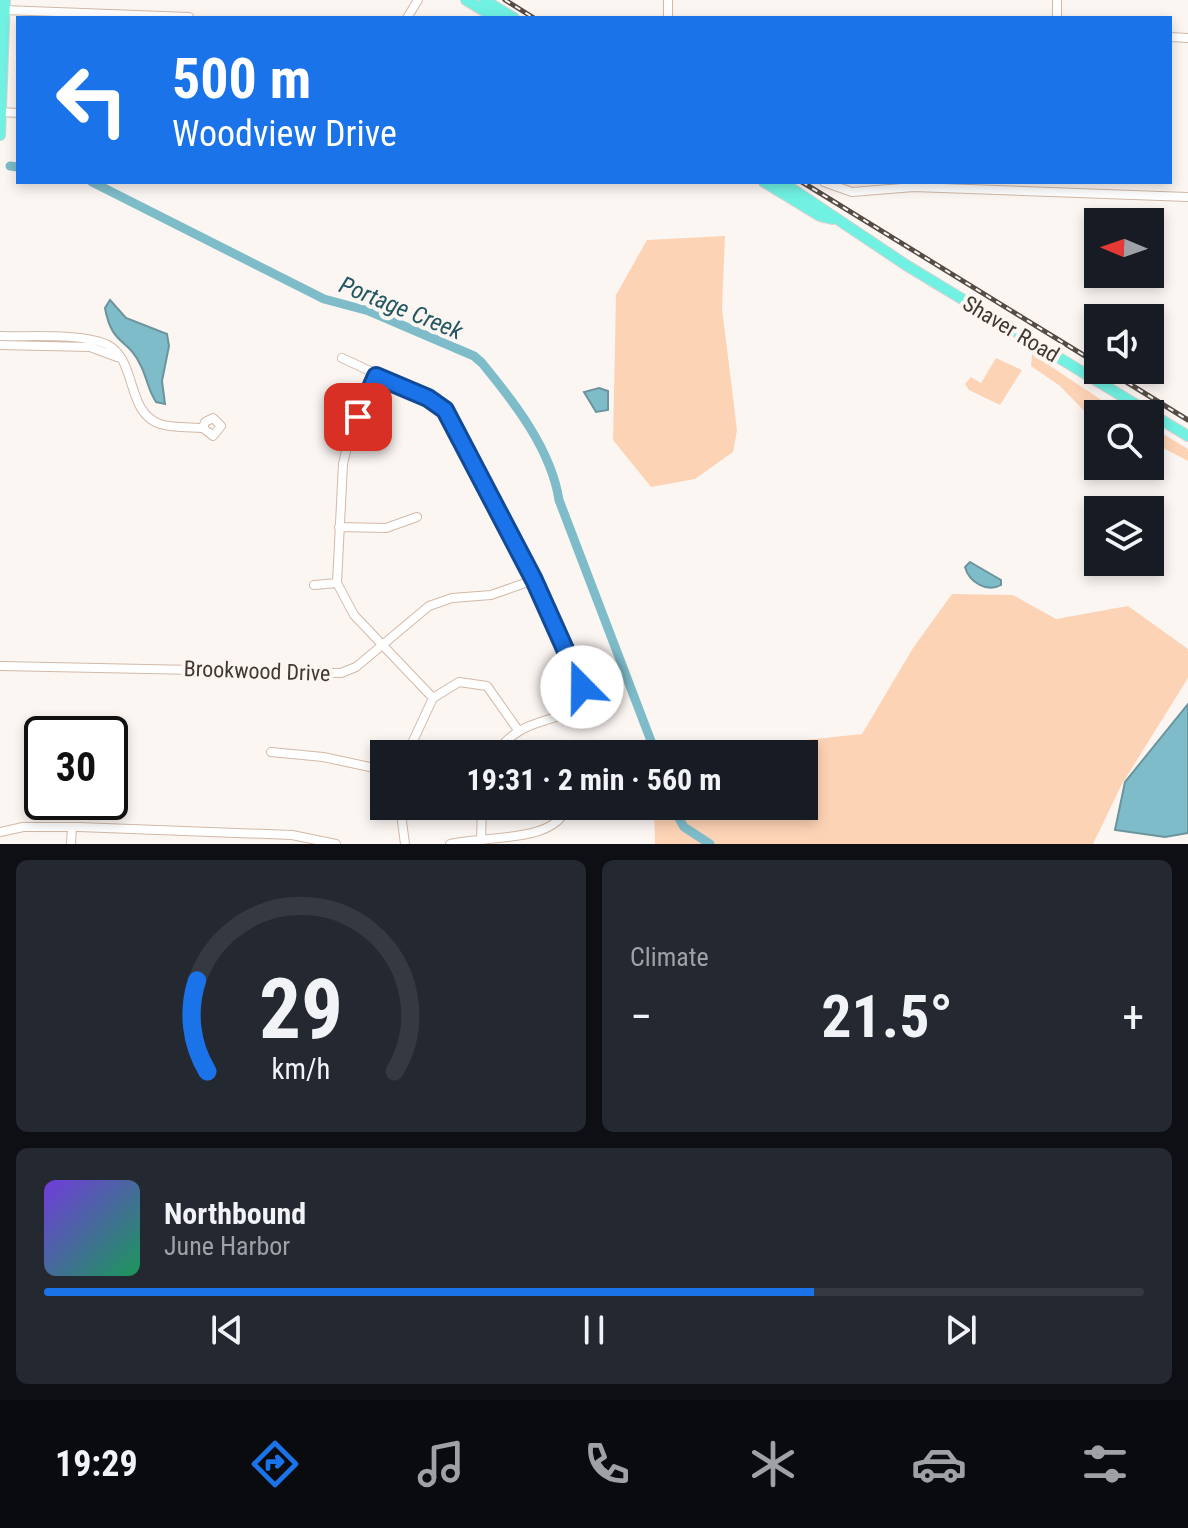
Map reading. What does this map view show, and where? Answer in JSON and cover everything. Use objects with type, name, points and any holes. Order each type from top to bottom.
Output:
[{"type":"main road","points":[[466,0],[493,16]]},
{"type":"main road","points":[[484,0],[511,16]]},
{"type":"main road","points":[[0,135],[4,5]]},
{"type":"main road","name":"Shaver Road","points":[[767,184],[820,216],[835,220]]},
{"type":"main road","name":"Shaver Road","points":[[785,184],[823,207],[835,220],[1188,436]]},
{"type":"street","points":[[4,5],[103,16],[104,0]]},
{"type":"street","points":[[828,184],[838,190],[862,192],[914,187],[1188,197]]},
{"type":"street","points":[[0,336],[46,342]]},
{"type":"street","points":[[0,345],[83,343],[98,349],[120,358],[140,406],[150,419],[159,424],[203,428]]},
{"type":"street","points":[[342,358],[428,398],[445,410],[534,580],[577,672],[582,695],[571,711],[518,730],[508,740]]},
{"type":"street","points":[[376,376],[345,452],[337,583],[348,607],[382,647],[433,698]]},
{"type":"street","points":[[339,527],[386,528],[417,517]]},
{"type":"street","name":"Brookwood Drive","points":[[0,666],[334,674],[356,667],[435,603],[491,595],[534,580]]},
{"type":"street","points":[[314,585],[337,583]]},
{"type":"street","points":[[414,740],[433,698],[459,682],[487,686],[518,730]]},
{"type":"street","points":[[271,752],[323,757],[370,767]]},
{"type":"street","points":[[402,820],[405,844]]},
{"type":"street","points":[[481,841],[482,820]]},
{"type":"street","points":[[450,844],[528,842],[559,820]]},
{"type":"street","points":[[0,832],[23,827],[72,827],[292,835],[336,844]]},
{"type":"street","points":[[71,844],[72,827]]},
{"type":"shaded area","points":[[725,236],[722,309],[737,430],[733,452],[695,479],[651,487],[613,440],[616,295],[647,240]]},
{"type":"shaded area","points":[[1032,354],[1100,400],[1084,400],[1084,411],[1060,386],[1031,366]]},
{"type":"shaded area","points":[[996,358],[1022,370],[1000,405],[969,390],[965,384],[971,377],[981,383]]},
{"type":"shaded area","points":[[1164,434],[1188,449],[1188,461],[1164,448]]},
{"type":"shaded area","points":[[952,594],[1013,595],[1056,619],[1128,606],[1188,649],[1188,678],[1122,784],[1093,844],[655,844],[654,820],[818,820],[818,740],[806,740],[862,734],[913,648]]},
{"type":"water","points":[[110,300],[126,318],[167,334],[169,346],[162,381],[165,404],[156,402],[136,357],[112,329],[105,308]]},
{"type":"water","points":[[599,388],[608,391],[608,410],[596,412],[584,392]]},
{"type":"water","points":[[970,562],[1001,580],[1001,585],[990,588],[974,581],[965,567]]},
{"type":"water","points":[[1188,704],[1188,833],[1165,837],[1115,830],[1125,782]]},
{"type":"waterway","name":"Portage Creek","points":[[10,166],[16,167]]},
{"type":"waterway","name":"Portage Creek","points":[[96,184],[324,299],[369,311],[474,356],[482,363],[540,445],[651,740]]},
{"type":"waterway","name":"Portage Creek","points":[[680,820],[684,827],[710,844]]},
{"type":"railway","points":[[505,0],[531,16]]},
{"type":"railway","points":[[805,184],[1084,355]]},
{"type":"railway","points":[[1130,384],[1188,420]]},
{"type":"route","points":[[358,417],[376,376],[428,398],[445,410],[534,580],[582,687]]}]
